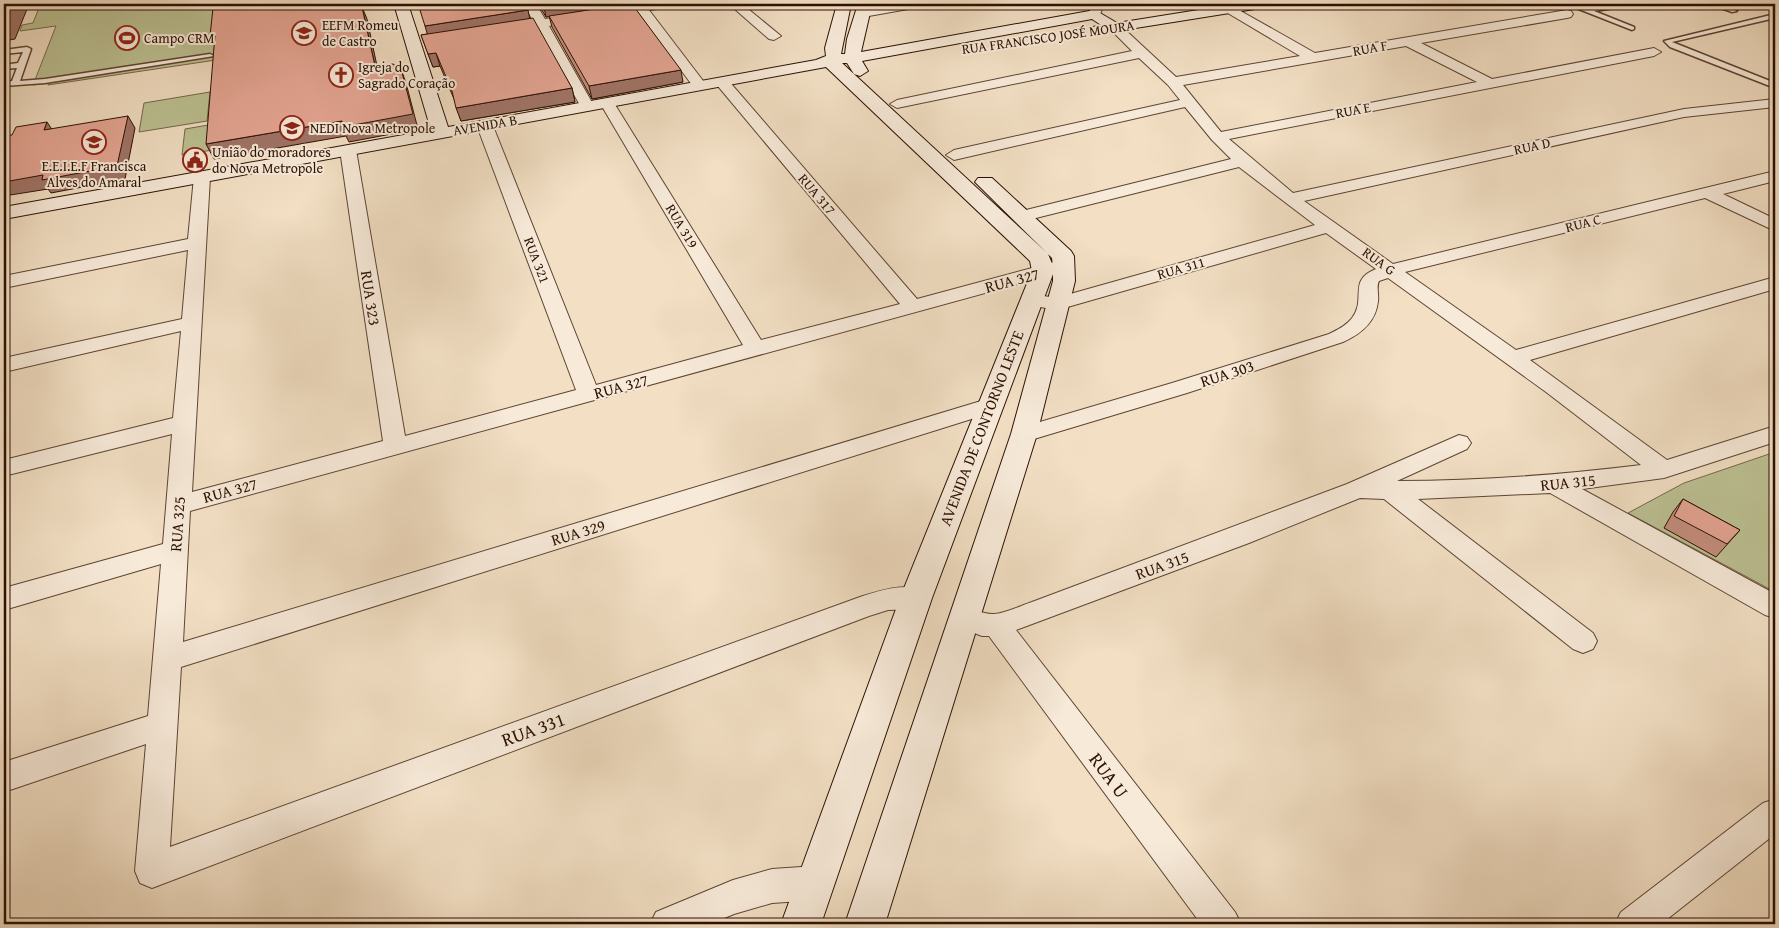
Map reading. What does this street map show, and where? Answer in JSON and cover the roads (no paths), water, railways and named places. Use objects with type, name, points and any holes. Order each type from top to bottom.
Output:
[{"type":"street","points":[[401,4],[418,43],[441,133]]},
{"type":"street","points":[[530,4],[587,106]]},
{"type":"street","points":[[492,32],[640,6],[667,4]]},
{"type":"street","points":[[735,4],[774,36]]},
{"type":"street","points":[[839,63],[897,104],[1024,216],[1063,256],[1054,268],[1040,259],[839,63],[833,48],[844,4]]},
{"type":"street","points":[[839,63],[853,48],[864,8],[914,4]]},
{"type":"street","name":"RUA FRANCISCO JOSÉ MOURA","points":[[839,63],[1115,28],[1261,4]]},
{"type":"street","points":[[640,6],[700,86]]},
{"type":"street","points":[[1234,7],[1312,58]]},
{"type":"street","points":[[1096,9],[1115,28]]},
{"type":"street","name":"RUA FRANCISCO JOSÉ MOURA","points":[[839,63],[1096,9]]},
{"type":"street","name":"RUA F","points":[[1173,82],[1409,42],[1568,9]]},
{"type":"street","name":"RUA G","points":[[1115,28],[1173,82],[1217,137],[1242,161],[1290,199],[1331,226],[1664,470]]},
{"type":"street","points":[[1409,42],[1489,83]]},
{"type":"street","name":"RUA E","points":[[1217,137],[1654,52]]},
{"type":"street","points":[[897,104],[1142,53]]},
{"type":"street","name":"AVENIDA B","points":[[4,213],[587,106],[839,63]]},
{"type":"street","name":"RUA 317","points":[[722,82],[913,306]]},
{"type":"street","points":[[954,155],[1189,102]]},
{"type":"street","name":"RUA 319","points":[[607,103],[756,349]]},
{"type":"street","name":"RUA D","points":[[1290,199],[1684,113],[1775,103]]},
{"type":"street","name":"RUA 321","points":[[485,126],[589,395]]},
{"type":"street","name":"RUA 323","points":[[348,150],[395,446]]},
{"type":"street","points":[[1024,216],[1242,161]]},
{"type":"street","name":"RUA C","points":[[1391,270],[1775,176]]},
{"type":"street","name":"RUA 325","points":[[152,871],[202,177]]},
{"type":"street","points":[[1708,193],[1775,226]]},
{"type":"street","name":"RUA 311","points":[[1044,302],[1331,226]]},
{"type":"street","points":[[4,282],[197,243]]},
{"type":"street","name":"AVENIDA DE CONTORNO LESTE","points":[[865,924],[981,622],[1024,434],[1044,302],[1054,268]]},
{"type":"street","name":"RUA 327","points":[[178,504],[589,395],[1054,268]]},
{"type":"street","name":"RUA 303","points":[[1024,434],[1206,380],[1324,342],[1353,329],[1365,317],[1369,294],[1368,284],[1372,277],[1391,270]]},
{"type":"street","points":[[1513,358],[1775,283]]},
{"type":"street","name":"AVENIDA DE CONTORNO LESTE","points":[[802,924],[916,598],[989,406],[1044,302]]},
{"type":"street","points":[[4,365],[191,323]]},
{"type":"street","name":"RUA 329","points":[[167,659],[989,406]]},
{"type":"street","points":[[4,468],[184,423]]},
{"type":"street","name":"RUA 315","points":[[1356,490],[1390,491],[1554,484],[1664,470],[1775,434]]},
{"type":"street","name":"RUA 315","points":[[981,622],[1222,543],[1356,490],[1459,443]]},
{"type":"street","points":[[1554,484],[1601,512],[1775,607]]},
{"type":"street","points":[[1390,491],[1583,641]]},
{"type":"street","points":[[4,599],[175,550]]},
{"type":"street","name":"RUA 331","points":[[152,871],[860,608],[888,599],[916,598]]},
{"type":"street","name":"RUA U","points":[[981,622],[1223,924]]},
{"type":"street","points":[[4,777],[162,725]]},
{"type":"street","points":[[1633,924],[1775,814]]},
{"type":"street","points":[[668,924],[733,897],[772,886],[816,883]]},
{"type":"lane","points":[[1568,9],[1588,10],[1640,4]]},
{"type":"lane","points":[[1713,4],[1734,11]]},
{"type":"lane","points":[[1588,10],[1632,28]]},
{"type":"lane","points":[[1775,16],[1667,41],[1672,46],[1775,86]]},
{"type":"lane","points":[[4,52],[27,49],[15,83]]},
{"type":"lane","points":[[4,84],[45,81],[210,56]]},
{"type":"lane","points":[[4,67],[22,65]]},
{"type":"place","name":"EEFM Romeu de Castro","points":[[304,33]]},
{"type":"place","name":"Campo CRM","points":[[127,38]]},
{"type":"place","name":"Igreja do Sagrado Coração","points":[[341,75]]},
{"type":"place","name":"NEDI Nova Metropole","points":[[292,128]]},
{"type":"place","name":"E.E.I.E.F Francisca Alves do Amaral","points":[[94,142]]},
{"type":"place","name":"União do moradores do Nova Metropole","points":[[195,160]]}]
